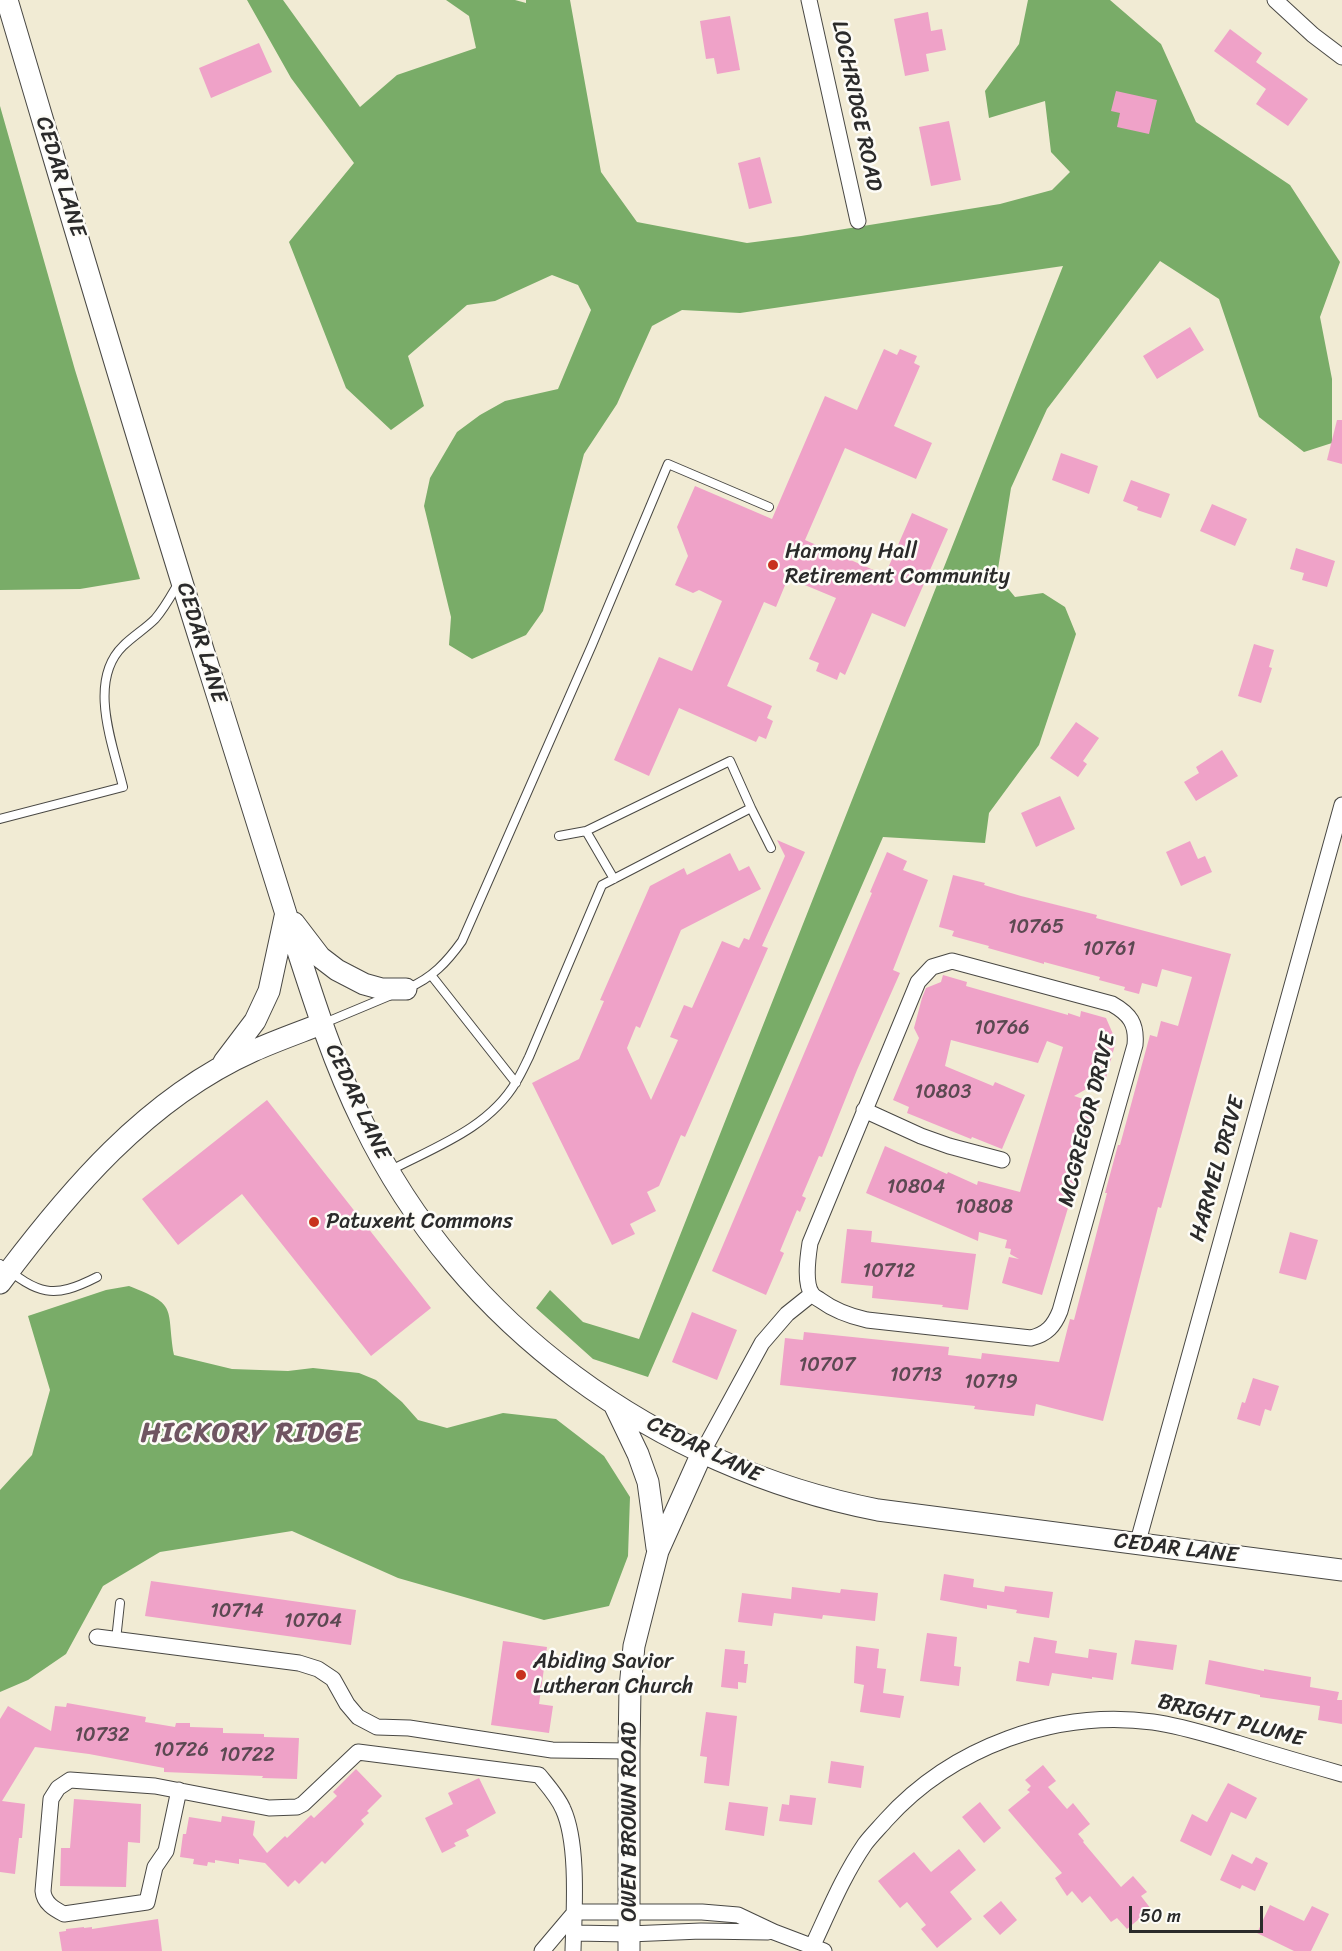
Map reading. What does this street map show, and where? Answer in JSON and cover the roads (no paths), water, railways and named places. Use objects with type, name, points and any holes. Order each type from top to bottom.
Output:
[{"type":"main road","name":"CEDAR LANE","points":[[7,0],[181,579],[321,1024],[363,1124],[412,1209],[447,1254],[502,1315],[540,1350],[582,1383],[661,1433],[771,1483],[854,1506],[1137,1545],[1342,1570]]},
{"type":"main road","points":[[286,913],[320,957],[337,970],[363,984],[382,988],[406,988]]},
{"type":"main road","points":[[218,1070],[255,1021],[269,991],[286,913]]},
{"type":"main road","points":[[3,1273],[65,1199],[108,1154],[184,1090],[252,1051],[321,1024]]},
{"type":"main road","points":[[614,1403],[638,1454],[648,1482],[658,1551]]},
{"type":"main road","name":"OWEN BROWN ROAD","points":[[629,1942],[630,1688],[634,1646],[658,1551],[702,1453]]},
{"type":"street","name":"LOCHRIDGE ROAD","points":[[809,0],[858,221]]},
{"type":"street","points":[[1275,0],[1313,35],[1342,57]]},
{"type":"street","name":"HARMEL DRIVE","points":[[1137,1545],[1338,835],[1342,805]]},
{"type":"street","name":"MCGREGOR DRIVE","points":[[952,961],[963,963],[1112,1004],[1129,1016],[1136,1034],[1136,1046],[1060,1311],[1050,1329],[1031,1338],[867,1320],[835,1311],[812,1294],[807,1271],[810,1243],[918,982],[924,973],[941,963],[952,961]]},
{"type":"street","points":[[864,1110],[930,1139],[1002,1160]]},
{"type":"street","points":[[702,1453],[762,1343],[787,1314],[812,1294]]},
{"type":"street","points":[[97,1637],[299,1663],[318,1669],[333,1678],[347,1704],[358,1717],[377,1726],[409,1728],[552,1750],[629,1751]]},
{"type":"street","name":"BRIGHT PLUME","points":[[819,1948],[843,1880],[866,1842],[921,1786],[962,1760],[997,1742],[1064,1724],[1098,1719],[1130,1719],[1183,1727],[1342,1774]]},
{"type":"street","points":[[179,1790],[166,1851],[155,1867],[147,1902],[64,1914],[44,1899],[51,1799],[58,1788],[70,1780],[155,1786],[179,1790],[269,1808],[297,1807],[358,1752],[539,1775],[563,1808],[571,1837],[575,1912],[573,1951]]},
{"type":"street","points":[[575,1912],[702,1912],[738,1915],[774,1932],[819,1948]]},
{"type":"street","points":[[542,1951],[575,1912]]},
{"type":"street","points":[[573,1933],[629,1942],[701,1931],[774,1932]]},
{"type":"lane","points":[[321,1024],[431,975],[448,960],[462,941],[592,645],[668,464],[769,507]]},
{"type":"lane","points":[[0,819],[123,786],[104,708],[104,688],[108,671],[122,646],[155,619],[181,579]]},
{"type":"lane","points":[[559,836],[586,831],[730,761],[771,848]]},
{"type":"lane","points":[[389,1171],[472,1128],[501,1102],[516,1083],[602,885],[751,808]]},
{"type":"lane","points":[[586,831],[614,879]]},
{"type":"lane","points":[[431,975],[516,1083]]},
{"type":"lane","points":[[3,1273],[45,1292],[59,1292],[78,1287],[97,1277]]},
{"type":"lane","points":[[116,1640],[120,1604]]},
{"type":"place","name":"Harmony Hall Retirement Community","points":[[773,565]]},
{"type":"place","name":"Patuxent Commons","points":[[314,1222]]},
{"type":"place","name":"Abiding Savior Lutheran Church","points":[[521,1675]]},
{"type":"district","name":"HICKORY RIDGE","points":[[251,1434]]}]
